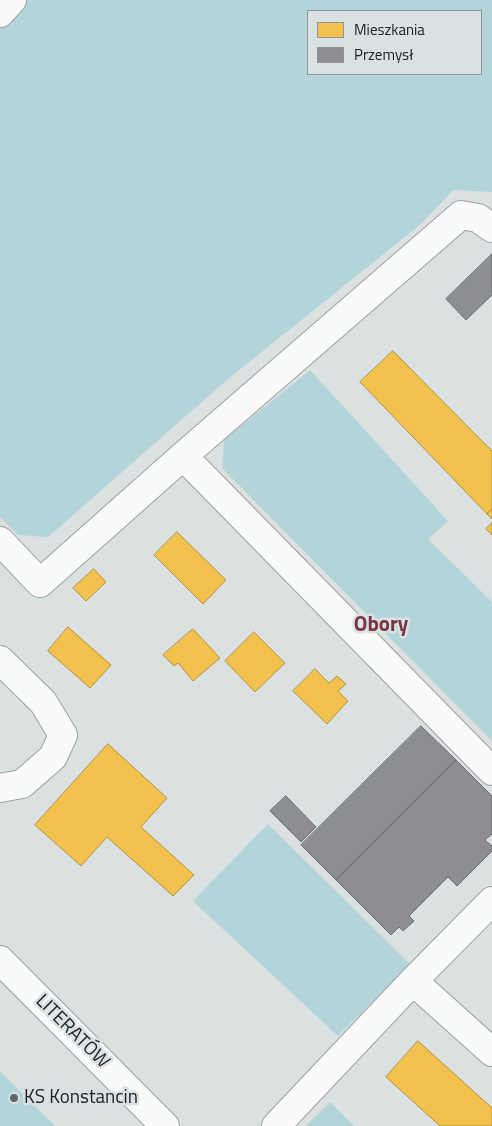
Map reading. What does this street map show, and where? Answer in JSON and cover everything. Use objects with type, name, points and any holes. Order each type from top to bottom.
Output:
[{"type":"street","points":[[0,13],[12,0]]},
{"type":"street","points":[[0,541],[40,583],[183,456],[461,215],[478,218],[492,228]]},
{"type":"street","points":[[183,456],[492,771]]},
{"type":"street","points":[[0,660],[43,702],[63,735],[53,757],[22,784],[0,788]]},
{"type":"street","points":[[276,1126],[413,981],[492,902]]},
{"type":"street","name":"LITERATÓW","points":[[0,960],[165,1126]]},
{"type":"street","points":[[413,981],[492,1052]]},
{"type":"shaded area","points":[[0,0],[492,0],[492,192],[453,190],[421,224],[228,379],[48,537],[18,535],[0,517]]},
{"type":"shaded area","points":[[310,370],[448,521],[428,539],[492,602],[492,741],[222,468],[224,440]]},
{"type":"shaded area","points":[[268,824],[410,964],[338,1036],[193,901]]},
{"type":"shaded area","name":"KS Konstancin","points":[[0,1071],[55,1126],[0,1126]]},
{"type":"shaded area","points":[[330,1102],[354,1126],[306,1126]]},
{"type":"building: Mieszkania","points":[[393,351],[492,451],[492,509],[487,514],[360,382]]},
{"type":"building: Mieszkania","points":[[492,509],[492,519],[487,514]]},
{"type":"building: Mieszkania","points":[[492,523],[492,535],[486,529]]},
{"type":"building: Mieszkania","points":[[177,532],[226,580],[203,604],[154,555]]},
{"type":"building: Mieszkania","points":[[94,569],[106,582],[86,601],[73,588]]},
{"type":"building: Mieszkania","points":[[68,627],[111,665],[90,688],[48,651]]},
{"type":"building: Mieszkania","points":[[193,629],[220,658],[193,681],[178,663],[174,666],[163,655]]},
{"type":"building: Mieszkania","points":[[254,632],[285,663],[255,692],[225,661]]},
{"type":"building: Mieszkania","points":[[315,669],[329,683],[337,676],[346,684],[338,691],[348,701],[327,724],[293,691]]},
{"type":"building: Mieszkania","points":[[108,744],[167,798],[141,827],[194,875],[173,896],[107,837],[81,866],[35,825]]},
{"type":"building: Mieszkania","points":[[418,1041],[492,1108],[492,1126],[440,1126],[386,1077]]},
{"type":"building: Przemysł","points":[[492,254],[492,295],[466,320],[446,299]]},
{"type":"building: Przemysł","points":[[421,726],[456,760],[336,880],[301,845]]},
{"type":"building: Przemysł","points":[[456,760],[492,796],[492,834],[485,840],[492,846],[492,851],[457,886],[448,877],[409,916],[414,921],[403,931],[399,927],[391,935],[336,880]]},
{"type":"building: Przemysł","points":[[286,796],[316,827],[301,842],[270,811]]},
{"type":"place","name":"KS Konstancin","points":[[14,1098]]},
{"type":"district","name":"Obory","points":[[381,626]]}]
